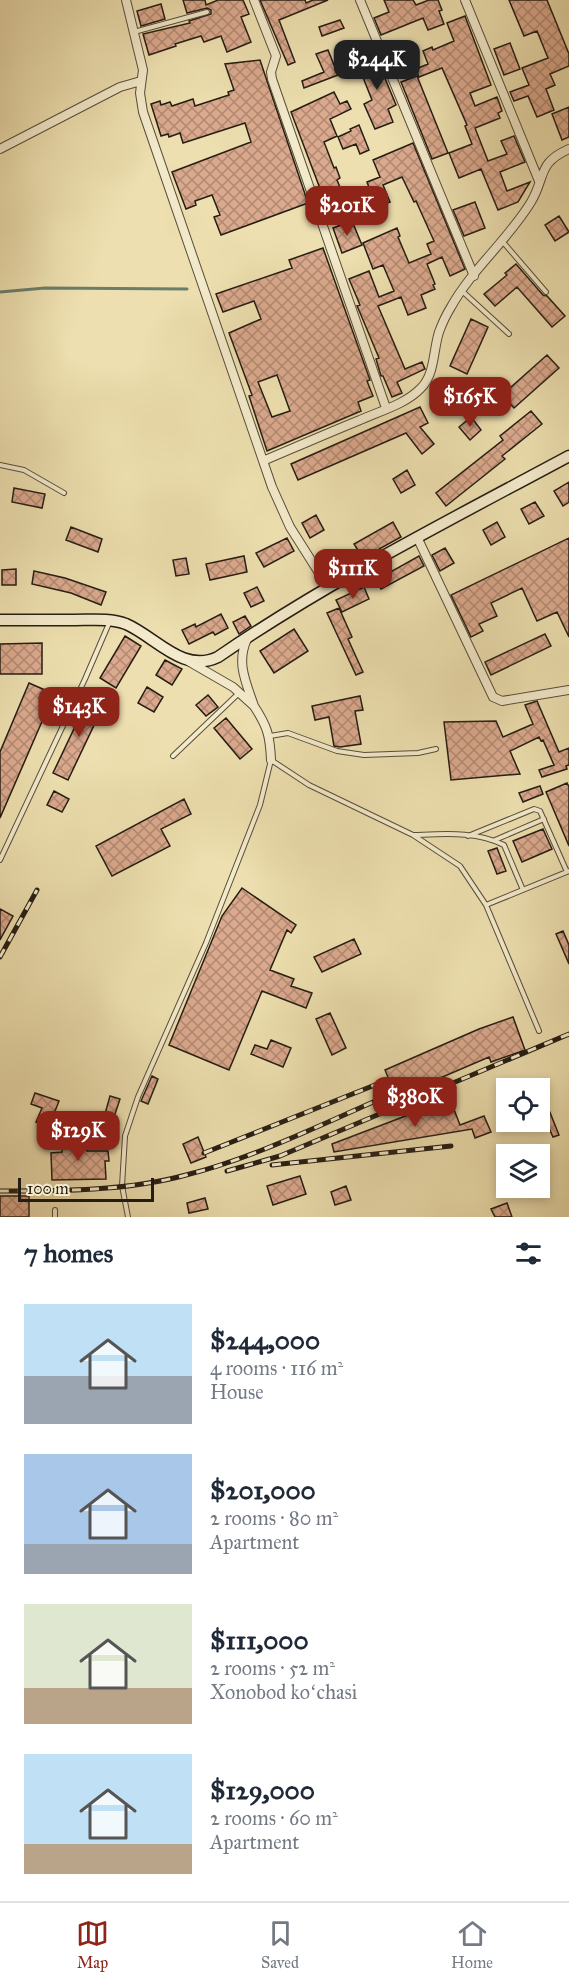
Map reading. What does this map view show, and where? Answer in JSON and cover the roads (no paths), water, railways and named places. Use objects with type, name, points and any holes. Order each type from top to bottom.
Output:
[{"type":"main road","points":[[0,620],[111,621],[131,627],[181,658],[208,662],[328,587],[569,456]]},
{"type":"street","points":[[126,0],[143,70],[140,93],[143,112],[263,461],[290,527],[328,587]]},
{"type":"street","points":[[254,0],[276,57],[271,72],[272,80],[387,408]]},
{"type":"street","points":[[360,0],[474,276]]},
{"type":"street","points":[[465,0],[539,181]]},
{"type":"street","points":[[0,148],[120,87],[141,81]]},
{"type":"street","points":[[263,461],[411,397],[422,387],[429,377],[439,331],[451,307],[503,242],[533,199],[546,164],[557,154],[569,149]]},
{"type":"street","points":[[417,537],[493,697],[502,701],[569,690]]},
{"type":"street","points":[[248,637],[242,653],[242,671],[254,705],[270,736],[271,760]]},
{"type":"street","points":[[181,658],[221,679],[254,705]]},
{"type":"lane","points":[[134,32],[207,12]]},
{"type":"lane","points":[[503,242],[546,292]]},
{"type":"lane","points":[[462,291],[509,334]]},
{"type":"lane","points":[[0,465],[24,470],[64,493]]},
{"type":"lane","points":[[0,860],[111,621]]},
{"type":"lane","points":[[173,756],[239,692]]},
{"type":"lane","points":[[270,736],[288,733],[337,751],[364,754],[418,753],[436,749]]},
{"type":"lane","points":[[128,1217],[122,1186],[125,1136],[138,1097],[206,944],[260,805],[271,760],[309,785],[413,835],[460,866],[486,905],[539,1031]]},
{"type":"lane","points":[[468,836],[534,809],[540,811],[568,872],[486,905]]},
{"type":"lane","points":[[495,841],[544,819]]},
{"type":"lane","points":[[413,835],[457,834],[495,841],[504,845],[523,890]]},
{"type":"lane","points":[[55,1210],[55,1217]]},
{"type":"waterway","points":[[0,292],[45,288],[187,289]]},
{"type":"railway","points":[[0,957],[37,890]]},
{"type":"railway","points":[[227,1171],[280,1156],[569,1034]]},
{"type":"railway","points":[[204,1153],[380,1083]]},
{"type":"railway","points":[[0,1191],[117,1187],[186,1175],[265,1149],[394,1093]]},
{"type":"railway","points":[[272,1165],[451,1146]]}]
